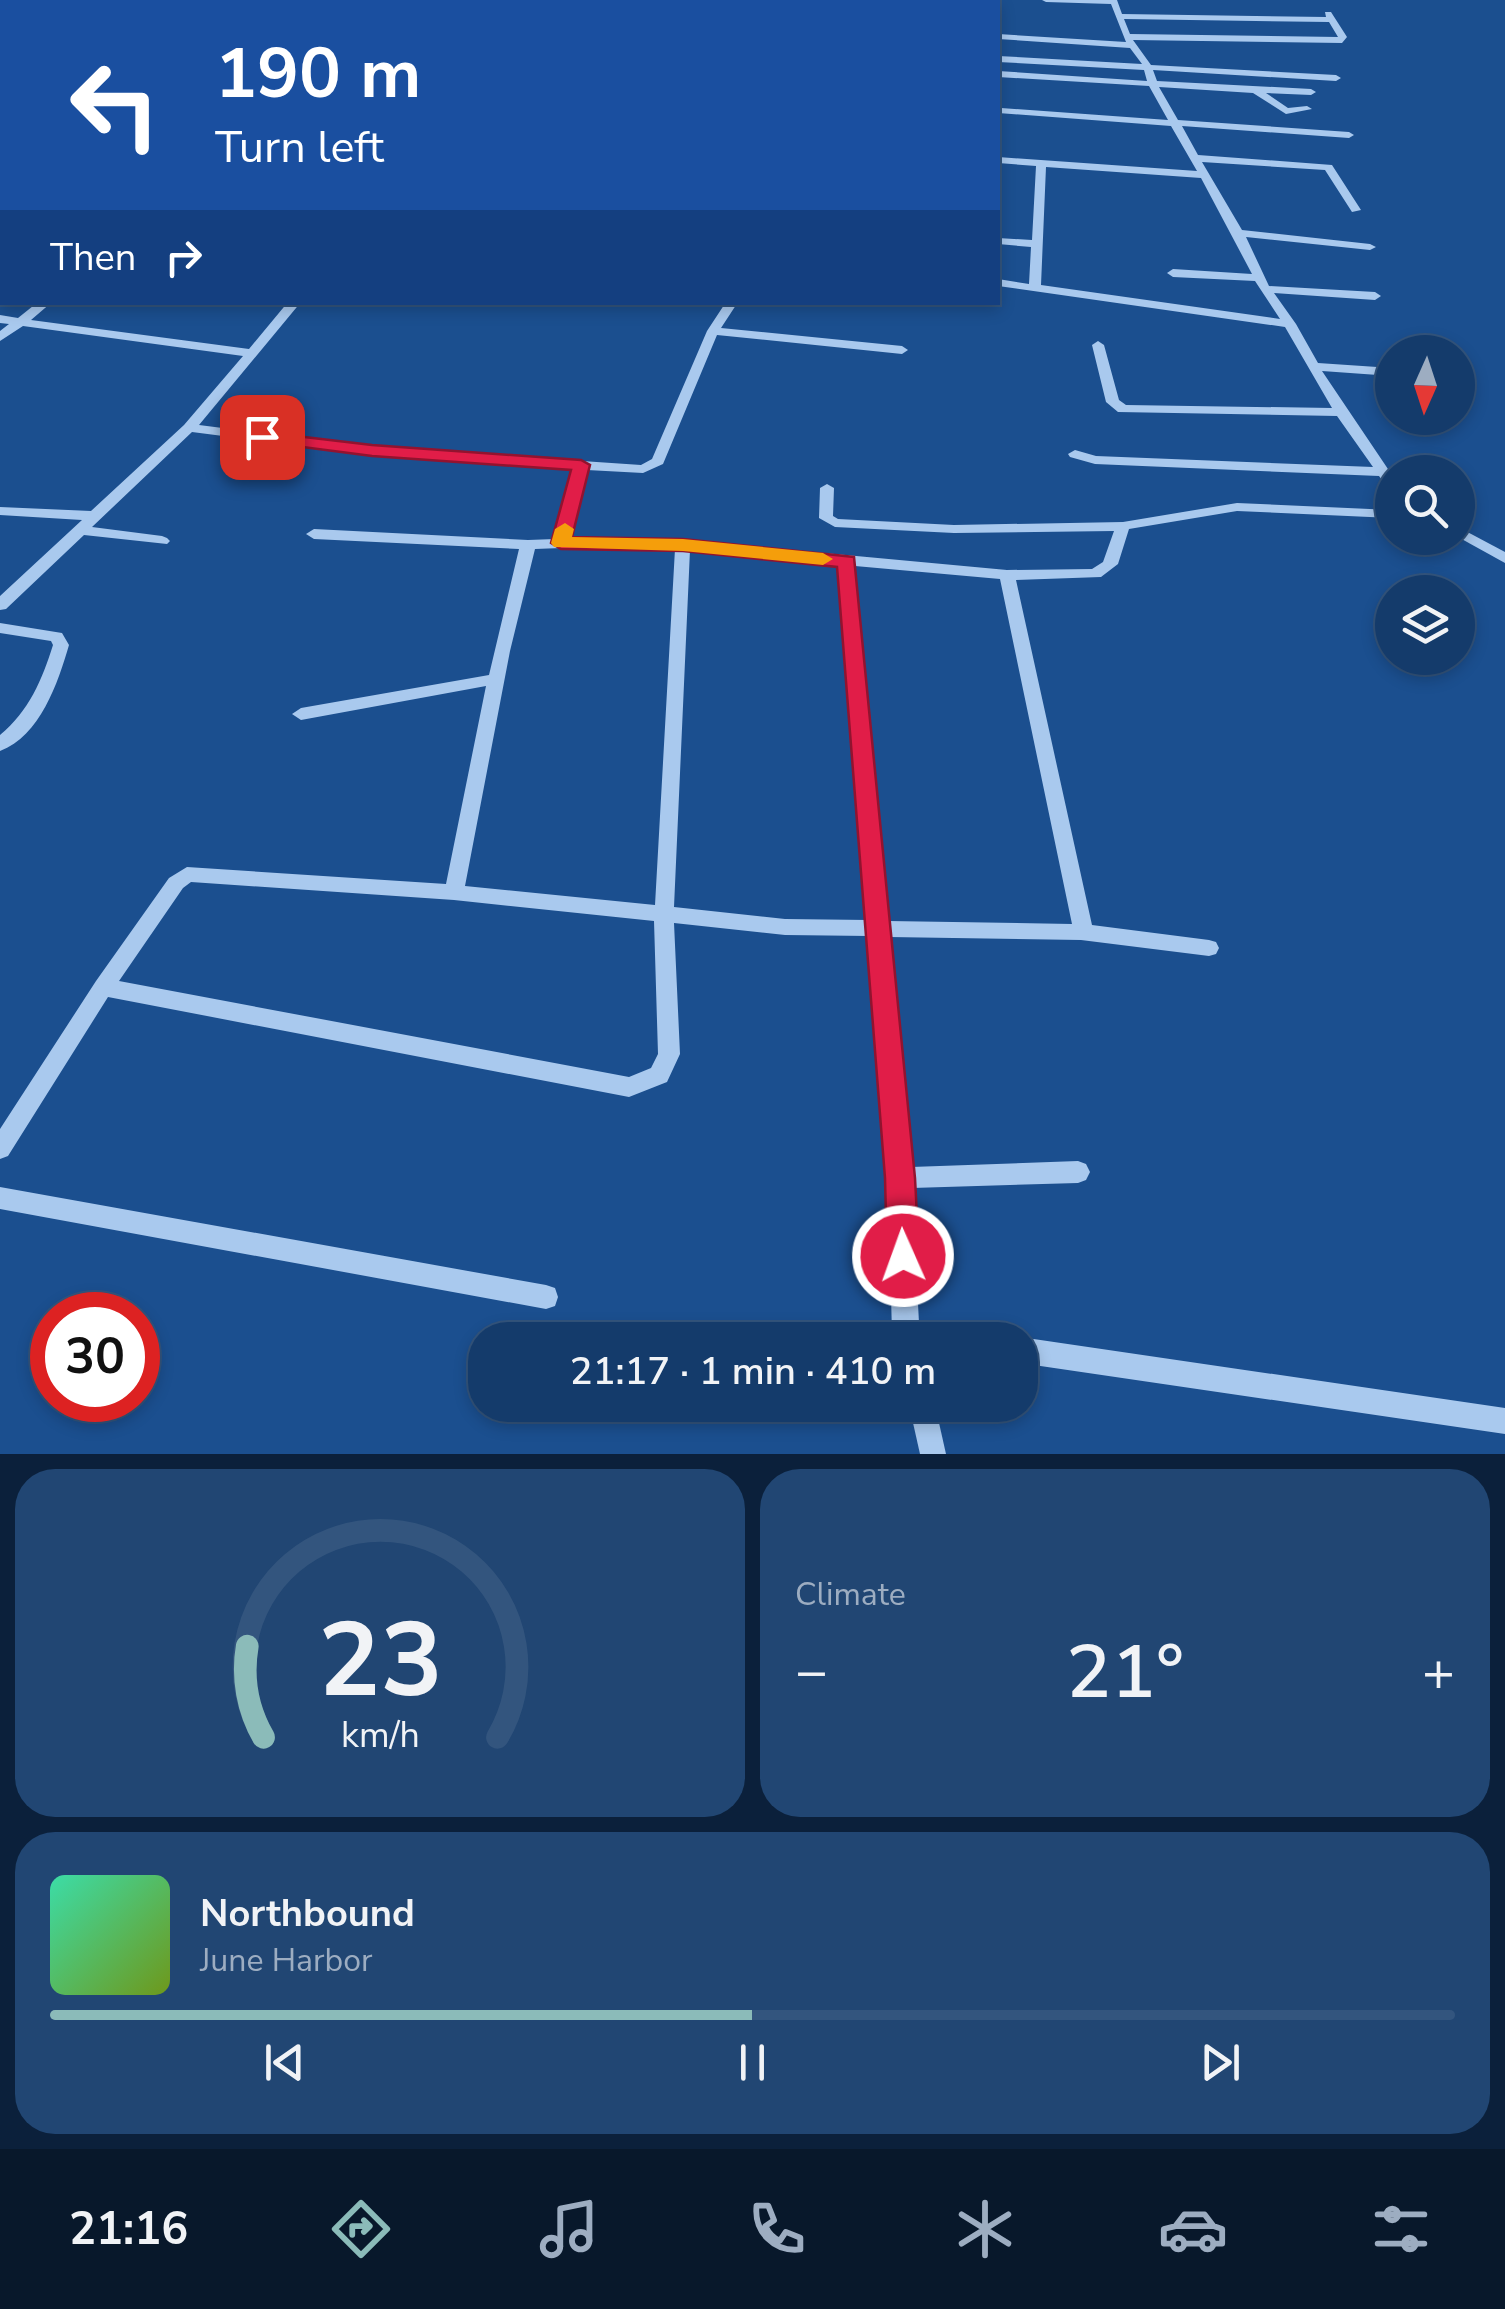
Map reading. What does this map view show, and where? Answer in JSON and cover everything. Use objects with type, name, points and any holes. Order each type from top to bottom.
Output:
[{"type":"street","points":[[1046,0],[1113,1],[1129,41],[1148,67],[1154,85],[1262,284],[1316,367],[1325,389],[1375,458]]},
{"type":"street","points":[[1000,37],[1340,41],[1343,37],[1330,17],[1120,16]]},
{"type":"street","points":[[1000,59],[1336,78]]},
{"type":"street","points":[[1000,74],[1311,92]]},
{"type":"street","points":[[1255,90],[1286,110],[1307,109]]},
{"type":"street","points":[[1001,111],[1349,135]]},
{"type":"street","points":[[1195,158],[1328,167],[1356,210]]},
{"type":"street","points":[[1000,160],[1204,175]]},
{"type":"street","points":[[1035,287],[1040,162]]},
{"type":"street","points":[[1238,234],[1370,247]]},
{"type":"street","points":[[1000,241],[1037,244]]},
{"type":"street","points":[[1173,273],[1375,296]]},
{"type":"street","points":[[1000,282],[1290,324]]},
{"type":"street","points":[[0,338],[42,305]]},
{"type":"street","points":[[0,605],[189,428],[291,305]]},
{"type":"street","points":[[189,428],[372,450],[633,470],[658,461],[714,331],[730,305]]},
{"type":"street","points":[[0,318],[249,353]]},
{"type":"street","points":[[714,331],[902,350]]},
{"type":"street","points":[[1098,345],[1114,402],[1123,409],[1345,412]]},
{"type":"street","points":[[1316,367],[1375,371]]},
{"type":"street","points":[[1075,454],[1095,460],[1375,477]]},
{"type":"street","points":[[561,543],[581,465]]},
{"type":"street","points":[[826,488],[826,518],[835,523],[954,529],[1123,526],[1238,508],[1375,513]]},
{"type":"street","points":[[0,511],[97,516]]},
{"type":"street","points":[[314,534],[528,545],[683,545],[1006,575],[1096,574],[1110,564],[1123,526]]},
{"type":"street","points":[[80,530],[162,542]]},
{"type":"street","points":[[1475,541],[1505,558]]},
{"type":"street","points":[[454,892],[496,679],[528,545]]},
{"type":"street","points":[[104,987],[629,1086],[659,1075],[669,1054],[664,916],[683,545]]},
{"type":"street","points":[[847,562],[900,1178],[905,1322]]},
{"type":"street","points":[[1006,575],[1078,900],[1081,932]]},
{"type":"street","points":[[0,628],[42,633],[56,637],[61,645],[53,674],[26,725],[0,744]]},
{"type":"street","points":[[301,714],[496,679]]},
{"type":"street","points":[[0,1149],[104,987],[176,883],[187,874],[454,892],[786,928],[1081,932],[1209,948]]},
{"type":"street","points":[[900,1178],[1078,1172]]},
{"type":"street","points":[[0,1198],[546,1296]]},
{"type":"street","points":[[1038,1353],[1505,1421]]},
{"type":"street","points":[[926,1422],[933,1454]]},
{"type":"slow traffic","points":[[565,529],[561,543],[683,545],[823,559]]},
{"type":"route","points":[[262,437],[372,450],[581,465],[561,543],[683,545],[847,562],[900,1178],[903,1256]]}]
